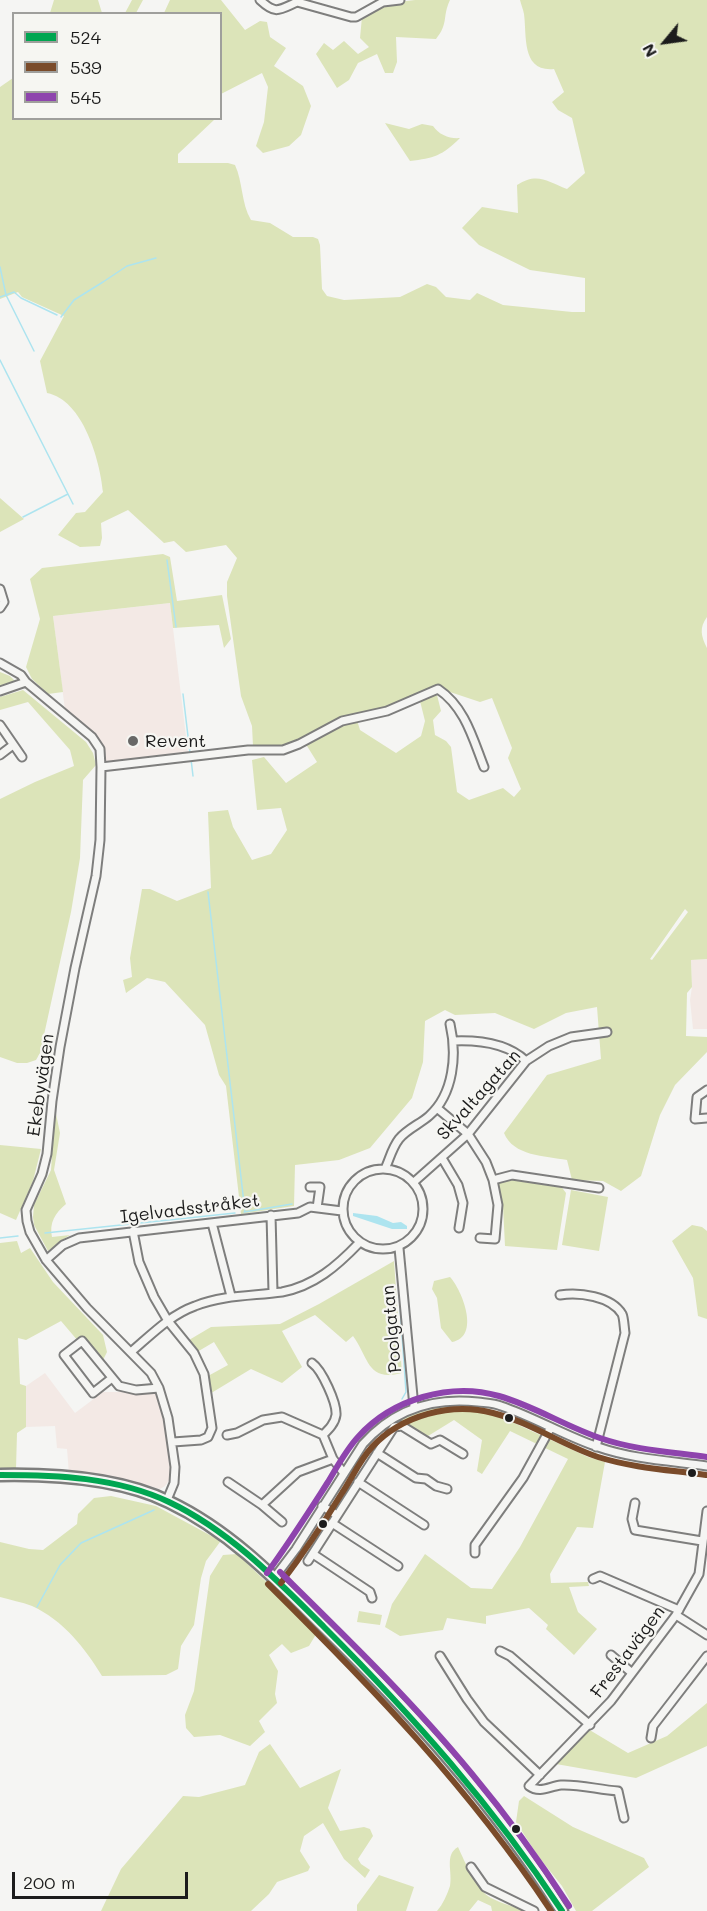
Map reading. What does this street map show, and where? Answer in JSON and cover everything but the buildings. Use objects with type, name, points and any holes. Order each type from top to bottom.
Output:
[{"type":"main road","points":[[0,1475],[32,1474],[124,1486],[167,1500],[229,1538],[274,1578],[393,1696],[439,1747],[513,1839],[562,1911]]},
{"type":"street","points":[[260,0],[269,9],[281,10],[297,2],[344,16],[356,17],[383,2],[400,0]]},
{"type":"street","points":[[0,589],[4,602],[0,608]]},
{"type":"street","name":"Ekebyvägen","points":[[0,663],[21,675],[26,682],[92,737],[100,748],[102,767],[100,840],[96,876],[60,1047],[47,1154],[42,1174],[26,1210],[27,1221],[30,1232],[46,1260],[87,1308],[151,1373],[159,1388],[173,1442],[174,1483],[167,1500]]},
{"type":"street","points":[[0,691],[26,682]]},
{"type":"street","points":[[102,767],[248,750],[283,750],[342,721],[387,711],[438,689],[450,697],[465,718],[484,767]]},
{"type":"street","points":[[0,725],[22,757]]},
{"type":"street","points":[[0,755],[13,744]]},
{"type":"street","points":[[385,1169],[401,1137],[437,1108],[446,1092],[452,1072],[454,1041],[450,1024]]},
{"type":"street","name":"Skvaltagatan","points":[[414,1182],[468,1134],[526,1061],[549,1046],[571,1037],[607,1032]]},
{"type":"street","points":[[454,1041],[475,1040],[498,1045],[517,1052],[526,1061]]},
{"type":"street","points":[[707,1090],[697,1097],[695,1119],[707,1118]]},
{"type":"street","points":[[437,1108],[468,1134],[486,1162],[494,1180],[498,1205],[495,1239],[480,1238]]},
{"type":"street","points":[[442,1158],[458,1185],[463,1203],[459,1228]]},
{"type":"street","points":[[385,1169],[397,1170],[414,1182],[423,1200],[419,1229],[399,1248],[375,1249],[359,1244],[345,1223],[342,1211],[343,1199],[353,1184],[368,1174],[385,1169]]},
{"type":"street","points":[[494,1180],[512,1175],[599,1188]]},
{"type":"street","points":[[310,1187],[320,1187],[314,1207]]},
{"type":"street","name":"Igelvadsstråket","points":[[46,1260],[63,1245],[80,1238],[298,1213],[314,1207],[342,1211]]},
{"type":"street","points":[[271,1215],[273,1292]]},
{"type":"street","points":[[212,1223],[231,1296]]},
{"type":"street","points":[[133,1231],[139,1262],[154,1297],[168,1321],[194,1353],[204,1374],[212,1428],[208,1437],[201,1440],[173,1442]]},
{"type":"street","points":[[131,1352],[168,1321],[195,1306],[231,1296],[273,1292],[309,1283],[339,1264],[359,1244]]},
{"type":"street","name":"Poolgatan","points":[[399,1248],[414,1407]]},
{"type":"street","points":[[560,1295],[568,1293],[607,1300],[622,1315],[625,1333],[596,1447]]},
{"type":"street","points":[[112,1378],[93,1393],[64,1355],[82,1341],[112,1378],[118,1386],[136,1390],[159,1388]]},
{"type":"street","points":[[312,1363],[325,1380],[336,1413],[333,1424],[323,1435]]},
{"type":"street","points":[[274,1578],[296,1549],[344,1472],[374,1431],[414,1407],[464,1400],[499,1405],[596,1447],[617,1453],[707,1466]]},
{"type":"street","points":[[227,1435],[237,1433],[263,1420],[282,1417],[323,1435],[333,1459],[344,1472]]},
{"type":"street","points":[[308,1561],[394,1427],[402,1426],[431,1444],[440,1440],[463,1454]]},
{"type":"street","points":[[475,1553],[476,1545],[523,1478],[551,1427]]},
{"type":"street","points":[[376,1454],[416,1478],[426,1479],[436,1486],[447,1488]]},
{"type":"street","points":[[262,1505],[298,1472],[333,1459]]},
{"type":"street","points":[[228,1482],[282,1522]]},
{"type":"street","points":[[358,1482],[424,1525]]},
{"type":"street","points":[[634,1503],[632,1519],[635,1530],[702,1541]]},
{"type":"street","points":[[322,1506],[337,1515]]},
{"type":"street","name":"Frestavägen","points":[[624,1818],[618,1791],[560,1785],[542,1790],[529,1786],[611,1701],[677,1612],[699,1574],[707,1511]]},
{"type":"street","points":[[332,1523],[398,1566]]},
{"type":"street","points":[[313,1554],[370,1592],[372,1598]]},
{"type":"street","points":[[593,1579],[600,1576],[677,1612],[707,1635]]},
{"type":"street","points":[[500,1651],[510,1656],[590,1725]]},
{"type":"street","points":[[440,1656],[484,1722],[540,1775]]},
{"type":"street","points":[[611,1656],[632,1673]]},
{"type":"street","points":[[651,1738],[653,1726],[707,1656]]},
{"type":"street","points":[[471,1867],[485,1887],[534,1911]]},
{"type":"shaded area","points":[[170,603],[188,754],[106,763],[98,737],[65,710],[53,616]]},
{"type":"shaded area","points":[[707,959],[707,1029],[693,1029],[690,1000],[691,960]]},
{"type":"shaded area","points":[[45,1373],[75,1413],[103,1392],[157,1392],[166,1420],[171,1447],[171,1478],[165,1486],[160,1489],[131,1481],[69,1474],[67,1449],[57,1448],[55,1426],[26,1427],[26,1386]]},
{"type":"green space","points":[[54,0],[98,0],[102,12],[50,12]]},
{"type":"green space","points":[[132,0],[143,0],[137,12],[126,12]]},
{"type":"green space","points":[[170,0],[221,0],[245,30],[260,21],[267,22],[270,37],[286,48],[274,66],[303,86],[311,106],[301,135],[289,146],[263,153],[256,146],[264,122],[268,87],[262,73],[222,93],[222,12],[164,12]]},
{"type":"green space","points":[[415,0],[450,0],[443,29],[436,39],[396,37],[397,62],[393,73],[385,73],[377,54],[358,63],[349,80],[337,88],[316,54],[324,43],[333,50],[344,41],[358,54],[369,47],[360,38],[362,17],[382,4]]},
{"type":"green space","points":[[520,0],[707,0],[707,617],[702,632],[707,648],[707,959],[691,960],[692,987],[687,993],[686,1036],[707,1037],[707,1052],[675,1085],[660,1115],[641,1176],[621,1191],[603,1181],[572,1180],[567,1160],[522,1151],[508,1141],[504,1133],[547,1075],[601,1059],[597,1007],[566,1013],[534,1029],[495,1013],[455,1015],[445,1010],[425,1021],[423,1062],[412,1098],[370,1148],[339,1160],[295,1165],[294,1206],[241,1214],[226,1086],[219,1075],[205,1025],[165,982],[147,978],[126,993],[123,980],[132,977],[130,958],[142,889],[150,889],[177,901],[211,888],[208,812],[228,810],[233,827],[252,860],[271,854],[287,830],[281,808],[257,810],[252,760],[264,757],[286,783],[317,762],[302,738],[282,746],[253,746],[252,726],[241,696],[227,596],[227,582],[237,558],[226,545],[186,552],[174,541],[164,543],[128,510],[101,523],[100,546],[80,547],[58,535],[76,513],[85,512],[103,492],[93,448],[80,419],[60,398],[47,393],[40,361],[64,316],[22,297],[18,292],[0,299],[0,87],[12,79],[12,120],[214,120],[178,154],[178,163],[235,165],[245,207],[251,220],[270,223],[293,237],[318,239],[322,289],[327,296],[344,300],[400,297],[427,284],[436,287],[446,297],[470,300],[477,293],[503,305],[585,312],[585,278],[530,270],[479,245],[462,228],[482,207],[518,213],[517,185],[524,181],[542,179],[567,189],[585,173],[572,118],[558,110],[552,102],[564,92],[554,69],[536,65],[531,59],[526,42],[524,14]],"holes":[[[438,688],[480,702],[492,698],[512,748],[508,758],[521,789],[514,797],[503,788],[469,800],[457,792],[451,747],[435,735],[433,720],[441,711],[437,695],[420,701],[425,721],[421,736],[396,753],[360,730],[356,717],[387,709]],[[685,909],[688,912],[652,960],[650,959]]]},
{"type":"green space","points":[[385,123],[409,129],[422,124],[433,126],[445,136],[460,138],[437,155],[410,161]]},
{"type":"green space","points":[[0,498],[24,519],[0,532]]},
{"type":"green space","points":[[163,554],[170,557],[177,601],[222,595],[231,639],[224,648],[219,625],[173,628],[170,603],[53,616],[63,692],[48,694],[32,679],[26,667],[40,619],[30,579],[42,568]]},
{"type":"green space","points":[[0,672],[10,676],[16,682],[0,687]]},
{"type":"green space","points":[[23,690],[86,742],[93,753],[96,765],[83,780],[80,858],[71,912],[40,1053],[36,1060],[17,1063],[0,1057],[0,799],[74,766],[70,750],[28,702],[0,710],[0,697]]},
{"type":"green space","points":[[55,1109],[60,1133],[54,1170],[66,1204],[54,1219],[51,1232],[52,1237],[70,1235],[48,1251],[34,1225],[33,1217],[34,1205],[51,1170]]},
{"type":"green space","points":[[0,1145],[41,1149],[33,1181],[16,1220],[0,1213]]},
{"type":"green space","points":[[511,1179],[560,1185],[566,1193],[557,1250],[505,1246],[503,1206],[497,1182]]},
{"type":"green space","points":[[571,1190],[608,1197],[599,1251],[562,1245]]},
{"type":"green space","points":[[692,1225],[702,1227],[707,1231],[707,1319],[698,1316],[693,1278],[672,1241]]},
{"type":"green space","points":[[17,1241],[21,1253],[30,1248],[53,1282],[103,1335],[107,1352],[102,1362],[78,1341],[61,1321],[26,1340],[18,1338],[20,1384],[26,1386],[26,1427],[17,1433],[16,1469],[0,1468],[0,1243]]},
{"type":"green space","points":[[394,1261],[402,1373],[391,1375],[375,1371],[353,1336],[346,1342],[315,1315],[282,1331],[302,1367],[282,1383],[251,1369],[208,1395],[208,1376],[228,1365],[214,1342],[197,1352],[189,1340],[211,1327],[280,1324]]},
{"type":"green space","points":[[450,1277],[464,1302],[467,1323],[466,1332],[461,1338],[452,1342],[441,1328],[437,1298],[432,1289],[434,1281]]},
{"type":"green space","points":[[446,1406],[486,1410],[588,1457],[605,1462],[593,1528],[577,1527],[550,1574],[551,1583],[588,1582],[589,1586],[569,1587],[578,1612],[597,1629],[574,1655],[546,1629],[548,1625],[529,1608],[486,1616],[486,1624],[447,1618],[443,1630],[400,1636],[385,1627],[392,1604],[425,1554],[471,1588],[492,1589],[520,1547],[568,1459],[510,1431],[482,1474],[477,1471],[482,1440],[454,1420],[428,1436],[397,1419],[428,1408]]},
{"type":"green space","points":[[111,1496],[156,1506],[220,1542],[206,1561],[194,1625],[181,1646],[178,1669],[166,1675],[102,1676],[81,1645],[54,1619],[32,1606],[0,1597],[0,1542],[43,1550],[77,1524],[78,1514],[94,1498]]},
{"type":"green space","points":[[237,1554],[318,1631],[309,1646],[291,1653],[282,1644],[269,1655],[278,1671],[275,1694],[277,1703],[259,1721],[265,1732],[250,1746],[220,1735],[194,1737],[186,1728],[185,1715],[194,1691],[210,1576],[223,1555]]},
{"type":"green space","points":[[359,1611],[382,1615],[380,1625],[357,1622]]},
{"type":"green space","points":[[707,1703],[707,1746],[636,1778],[556,1764],[588,1729],[628,1753],[667,1736]]},
{"type":"green space","points":[[270,1744],[300,1788],[341,1769],[328,1808],[340,1831],[364,1827],[370,1829],[373,1836],[358,1859],[370,1870],[365,1878],[344,1859],[323,1823],[304,1836],[300,1851],[310,1867],[308,1871],[277,1882],[269,1894],[251,1911],[101,1911],[121,1869],[183,1796],[199,1797],[245,1785],[259,1752]]},
{"type":"green space","points":[[524,1796],[573,1827],[644,1858],[649,1867],[592,1911],[576,1911],[562,1886],[538,1856],[516,1822],[519,1801]]},
{"type":"green space","points":[[458,1847],[472,1875],[486,1894],[500,1902],[527,1911],[492,1911],[491,1906],[478,1900],[469,1911],[437,1911],[450,1886],[450,1859]]},
{"type":"green space","points":[[379,1875],[414,1887],[406,1911],[357,1911],[357,1905]]},
{"type":"water","points":[[353,1213],[377,1216],[393,1223],[401,1222],[407,1226],[407,1229],[392,1229],[353,1216]]},
{"type":"waterway","points":[[61,317],[74,300],[127,266],[156,258]]},
{"type":"waterway","points":[[0,267],[6,295],[34,351]]},
{"type":"waterway","points":[[0,297],[14,292],[21,298],[57,315]]},
{"type":"waterway","points":[[0,360],[73,504]]},
{"type":"waterway","points":[[23,517],[68,494]]},
{"type":"waterway","points":[[167,560],[176,627]]},
{"type":"waterway","points":[[183,694],[190,753]]},
{"type":"waterway","points":[[191,759],[193,776]]},
{"type":"waterway","points":[[208,892],[245,1212]]},
{"type":"waterway","points":[[244,1212],[292,1204]]},
{"type":"waterway","points":[[45,1233],[235,1213]]},
{"type":"waterway","points":[[0,1238],[18,1236]]},
{"type":"waterway","points":[[397,1263],[406,1392],[402,1399]]},
{"type":"waterway","points":[[37,1607],[60,1565],[81,1543],[154,1510]]},
{"type":"transit line","name":"545","points":[[267,1573],[358,1437],[387,1413],[423,1397],[461,1391],[499,1396],[613,1442],[707,1457]]},
{"type":"transit line","name":"539","points":[[281,1583],[313,1539],[372,1447],[398,1427],[428,1414],[461,1409],[493,1413],[520,1422],[611,1461],[706,1475]]},
{"type":"transit line","name":"524","points":[[0,1475],[65,1477],[128,1487],[169,1502],[212,1527],[232,1542],[306,1609],[420,1728],[480,1798],[536,1872],[562,1911]]},
{"type":"transit line","name":"545","points":[[280,1572],[379,1670],[450,1747],[510,1822],[569,1906]]},
{"type":"transit line","name":"539","points":[[268,1584],[345,1661],[418,1740],[487,1823],[551,1911]]},
{"type":"place","name":"Revent","points":[[133,741]]}]
